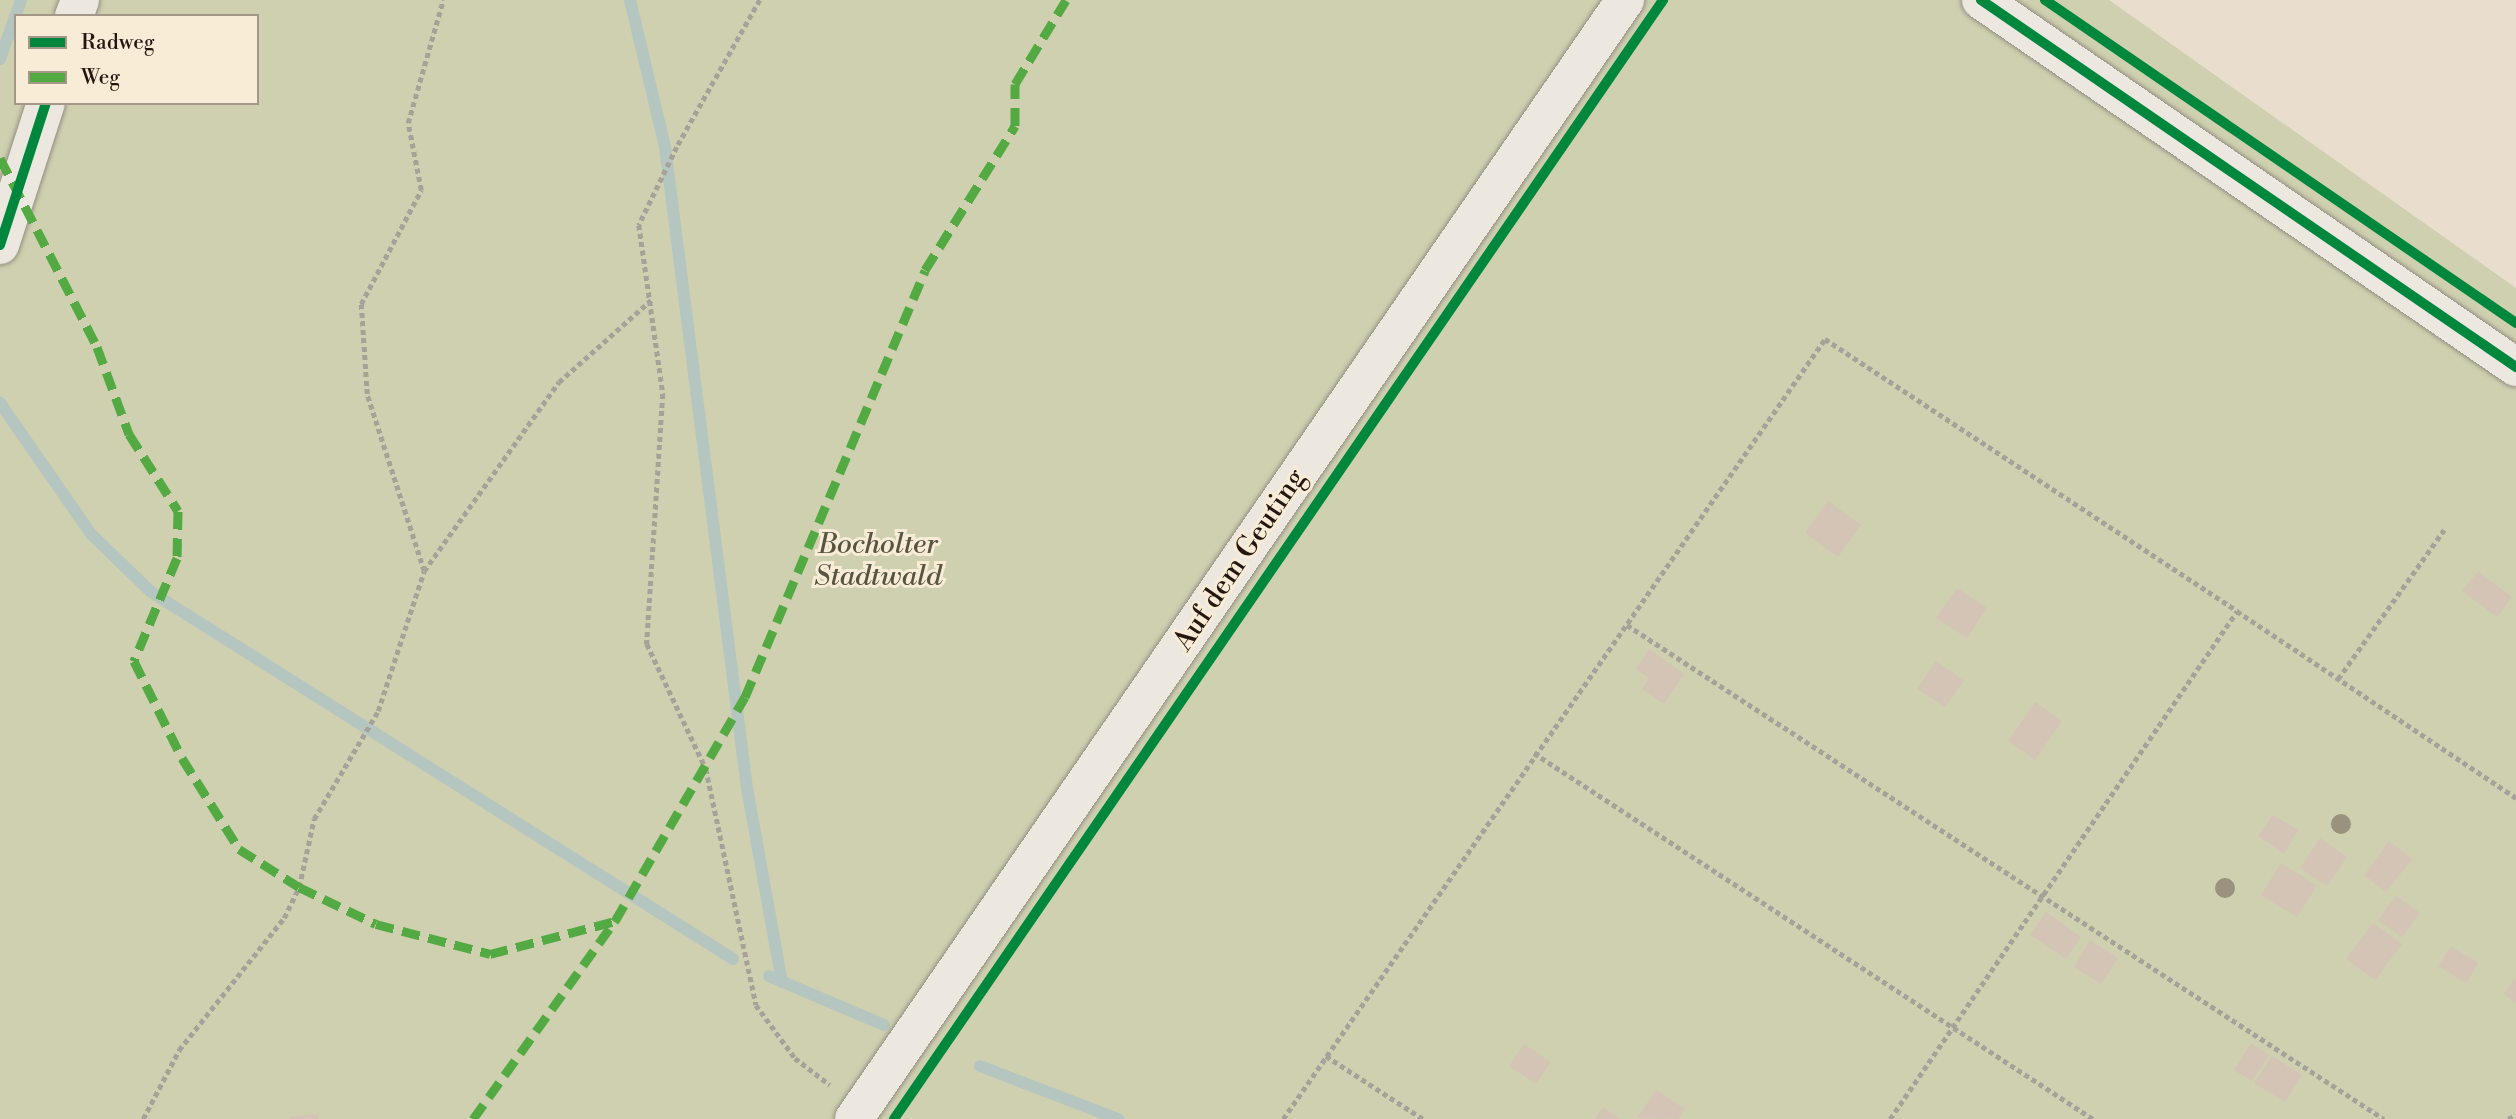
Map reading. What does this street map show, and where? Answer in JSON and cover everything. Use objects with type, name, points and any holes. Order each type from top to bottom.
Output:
[{"type":"street","name":"Auf dem Geuting","points":[[858,1114],[1625,0]]},
{"type":"street","points":[[1981,0],[2516,367]]},
{"type":"street","points":[[0,245],[45,105]]},
{"type":"path","points":[[424,572],[367,394],[360,304],[421,190],[408,123],[443,0]]},
{"type":"path","points":[[760,0],[677,147],[639,225],[652,299],[663,394],[647,644],[706,769],[756,1005],[795,1058],[858,1114]]},
{"type":"path","points":[[143,1119],[179,1050],[284,918],[299,887],[314,819],[378,711],[424,572],[559,382],[652,299]]},
{"type":"path","points":[[1283,1119],[1534,753],[1627,625],[1825,339],[2516,798]]},
{"type":"path","points":[[2338,679],[2444,530]]},
{"type":"path","points":[[1890,1119],[2043,899],[2237,611]]},
{"type":"path","points":[[1627,625],[2043,899],[2384,1119]]},
{"type":"path","points":[[1534,753],[2092,1119]]},
{"type":"path","points":[[1326,1056],[1423,1119]]},
{"type":"path","points":[[2508,1119],[2516,1115]]},
{"type":"green space","name":"Bocholter Stadtwald","points":[[0,0],[2109,0],[2516,288],[2516,1119],[0,1119]]},
{"type":"building","points":[[1828,501],[1861,525],[1838,557],[1805,533]]},
{"type":"building","points":[[2478,571],[2512,597],[2497,617],[2462,591]]},
{"type":"building","points":[[1957,588],[1987,608],[1967,638],[1936,618]]},
{"type":"building","points":[[1649,649],[1684,674],[1664,704],[1642,689],[1649,678],[1636,669]]},
{"type":"building","points":[[1936,661],[1964,681],[1945,707],[1917,689]]},
{"type":"building","points":[[2035,702],[2062,721],[2035,760],[2008,741]]},
{"type":"building","points":[[2273,815],[2298,830],[2284,854],[2258,836]]},
{"type":"building","points":[[2320,838],[2347,857],[2327,886],[2300,868]]},
{"type":"building","points":[[2389,841],[2412,859],[2386,892],[2364,875]]},
{"type":"building","points":[[2281,863],[2317,886],[2297,917],[2261,895]]},
{"type":"building","points":[[2396,896],[2420,913],[2402,937],[2378,920]]},
{"type":"building","points":[[2046,912],[2081,937],[2066,959],[2030,935]]},
{"type":"building","points":[[2373,923],[2402,944],[2375,980],[2346,959]]},
{"type":"building","points":[[2090,940],[2118,958],[2101,984],[2074,967]]},
{"type":"building","points":[[2451,947],[2479,963],[2466,983],[2438,966]]},
{"type":"building","points":[[2516,978],[2516,1003],[2504,994]]},
{"type":"building","points":[[2251,1043],[2269,1055],[2252,1081],[2234,1070]]},
{"type":"building","points":[[1524,1044],[1551,1062],[1536,1084],[1509,1066]]},
{"type":"building","points":[[2272,1056],[2302,1075],[2285,1102],[2254,1083]]},
{"type":"building","points":[[1656,1090],[1685,1109],[1679,1119],[1637,1118]]},
{"type":"building","points":[[1603,1107],[1620,1119],[1595,1119]]},
{"type":"building","points":[[318,1114],[318,1119],[290,1119],[290,1117]]},
{"type":"waterway","points":[[16,14],[21,0]]},
{"type":"waterway","points":[[630,0],[665,147],[747,788],[782,982]]},
{"type":"waterway","points":[[0,59],[14,20]]},
{"type":"waterway","points":[[0,403],[91,534],[151,592],[733,959]]},
{"type":"waterway","points":[[769,976],[884,1025]]},
{"type":"waterway","points":[[980,1066],[1118,1119]]},
{"type":"marked path","points":[[473,1119],[615,921],[745,697],[925,270],[1015,126],[1015,84],[1066,0]]},
{"type":"marked path","points":[[0,158],[97,347],[129,434],[178,511],[177,558],[134,661],[182,758],[239,849],[299,887],[376,924],[490,954],[615,921]]},
{"type":"cycle path","points":[[894,1119],[1663,0]]},
{"type":"cycle path","points":[[1981,0],[2516,367]]},
{"type":"cycle path","points":[[2045,0],[2516,323]]},
{"type":"cycle path","points":[[0,245],[45,105]]}]
